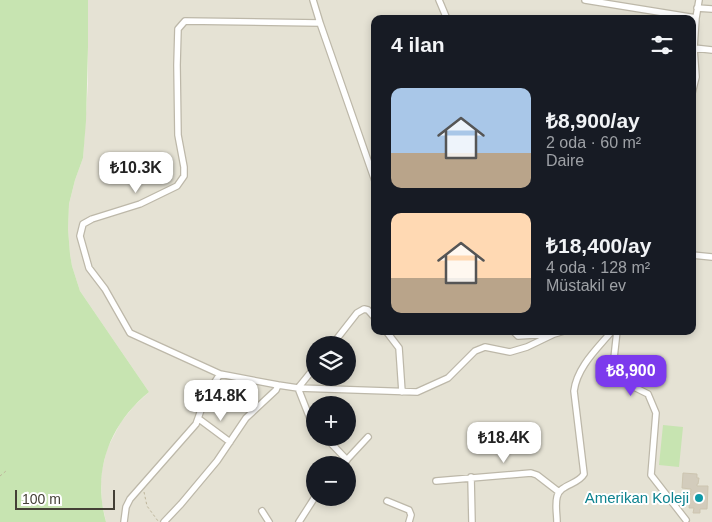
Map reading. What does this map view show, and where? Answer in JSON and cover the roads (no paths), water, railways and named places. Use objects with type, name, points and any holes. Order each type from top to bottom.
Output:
[{"type":"street","points":[[313,0],[371,170]]},
{"type":"street","points":[[439,0],[445,15]]},
{"type":"street","points":[[585,0],[678,15]]},
{"type":"street","points":[[696,18],[699,0]]},
{"type":"street","points":[[697,8],[712,10]]},
{"type":"street","points":[[320,23],[185,21],[178,30],[178,134],[184,176],[176,186],[140,204],[92,219],[83,224],[80,236],[89,268],[105,289],[130,333],[220,374],[298,388],[402,392],[417,392],[448,378],[475,350],[485,347],[510,352],[527,347],[552,335]]},
{"type":"street","points":[[696,48],[712,50]]},
{"type":"street","points":[[696,255],[712,257]]},
{"type":"street","points":[[339,336],[357,313],[368,310],[371,313]]},
{"type":"street","points":[[389,335],[399,348],[402,392]]},
{"type":"street","points":[[517,335],[536,335]]},
{"type":"street","points":[[557,522],[556,500],[559,492],[581,479],[584,474],[574,390],[578,375],[609,335]]},
{"type":"street","points":[[617,335],[612,376],[648,394],[656,413],[651,475],[686,520]]},
{"type":"street","points":[[124,522],[128,503],[133,495],[192,430],[199,418],[206,396],[220,374]]},
{"type":"street","points":[[298,388],[306,378]]},
{"type":"street","points":[[164,522],[217,461],[246,418],[276,390],[278,385]]},
{"type":"street","points":[[298,388],[306,408]]},
{"type":"street","points":[[199,418],[230,442]]},
{"type":"street","points":[[351,456],[368,437]]},
{"type":"street","points":[[334,446],[343,456]]},
{"type":"street","points":[[436,481],[531,472],[559,492]]},
{"type":"street","points":[[471,478],[472,522]]},
{"type":"street","points":[[387,501],[409,510],[412,515],[409,522]]},
{"type":"street","points":[[299,522],[309,506]]},
{"type":"street","points":[[262,510],[269,522]]},
{"type":"place","name":"Amerikan Koleji","points":[[699,498]]}]
